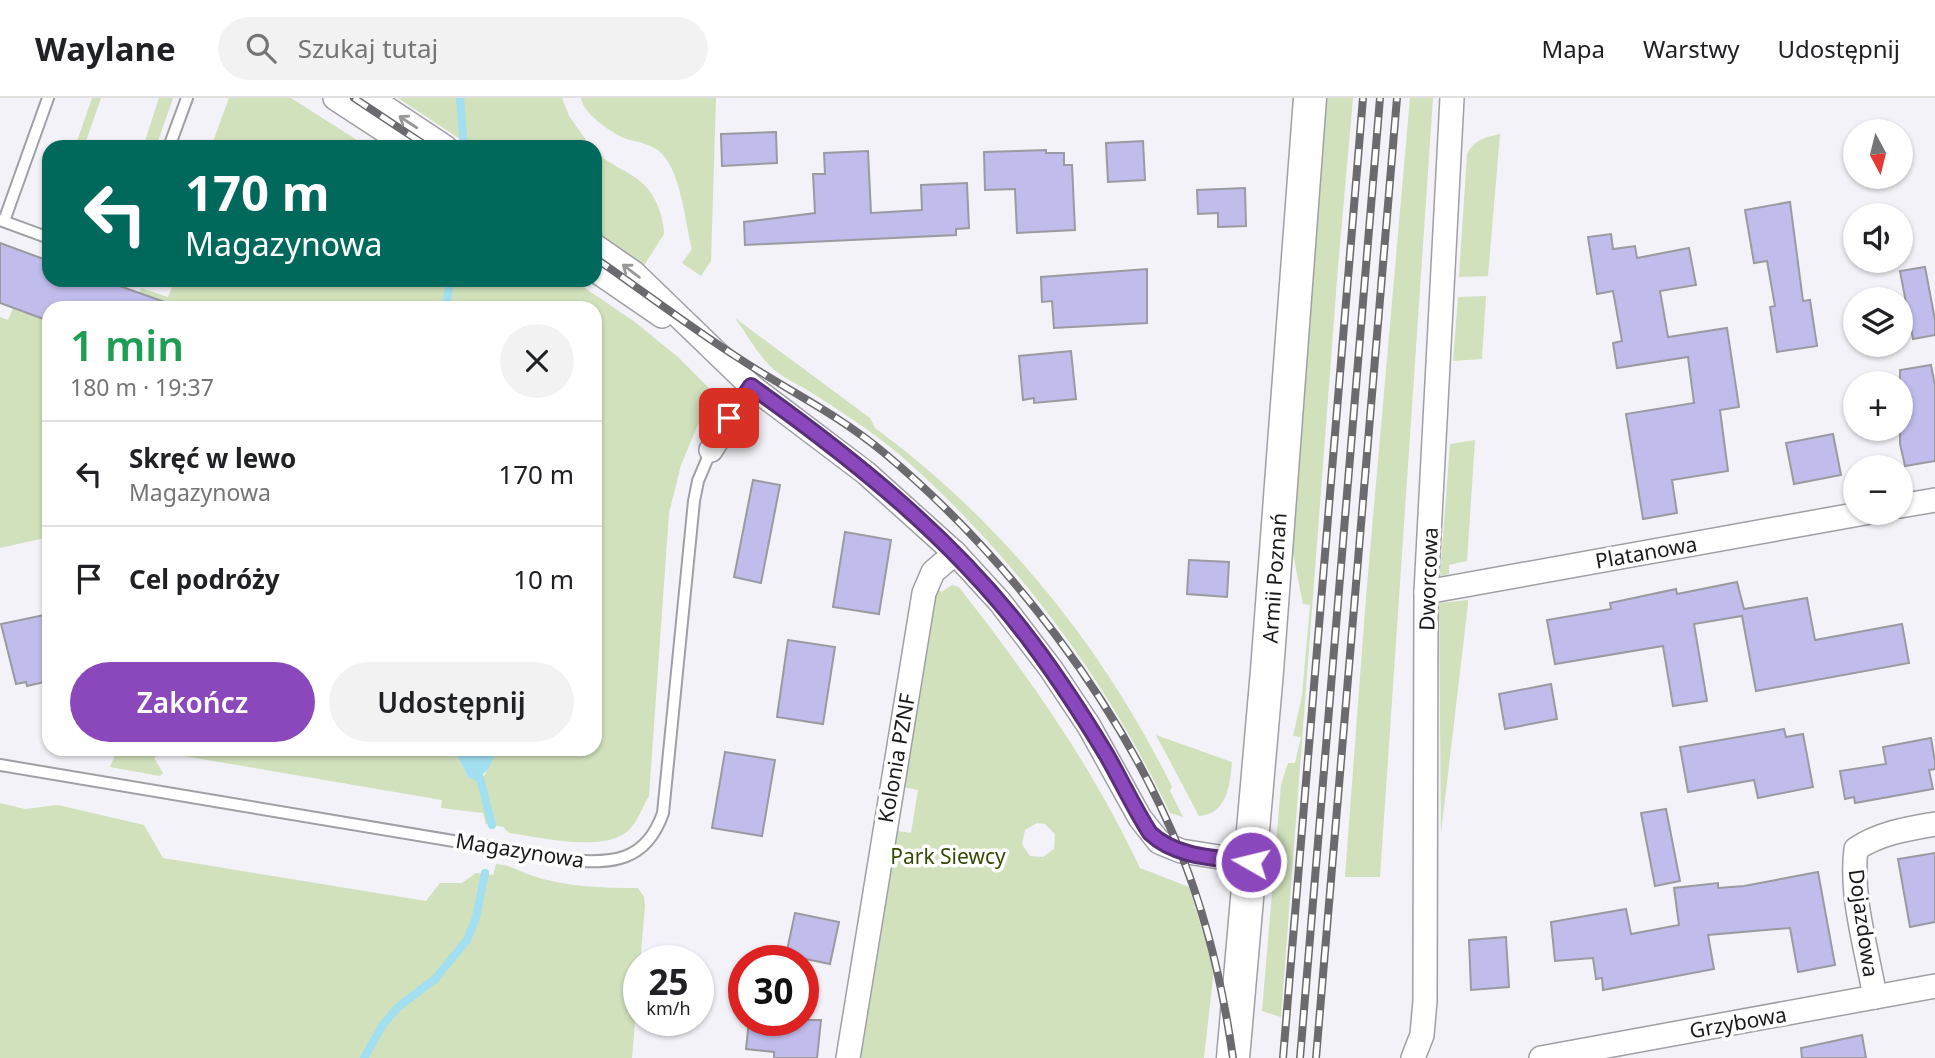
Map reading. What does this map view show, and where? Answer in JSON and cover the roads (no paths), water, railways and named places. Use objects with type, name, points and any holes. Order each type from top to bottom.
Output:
[{"type":"main road","name":"Armii Poznań","points":[[1233,1058],[1251,862],[1310,98]]},
{"type":"street","points":[[335,98],[370,109],[431,140]]},
{"type":"street","name":"Dworcowa","points":[[1413,1058],[1422,1035],[1425,1001],[1426,592],[1452,98]]},
{"type":"street","points":[[370,109],[403,140]]},
{"type":"street","points":[[602,251],[634,272],[745,381]]},
{"type":"street","points":[[602,275],[679,328],[866,472],[955,553],[1000,602],[1051,669],[1089,726],[1150,833],[1159,842],[1181,852],[1251,862]]},
{"type":"street","name":"Magazynowa","points":[[711,450],[745,381]]},
{"type":"street","points":[[1913,504],[1935,500]]},
{"type":"street","name":"Platanowa","points":[[1426,592],[1843,517]]},
{"type":"street","name":"Kolonia PZNF","points":[[848,1058],[924,593],[933,572],[955,553]]},
{"type":"street","name":"Dojazdowa","points":[[1875,997],[1853,866],[1856,849],[1890,832],[1935,824]]},
{"type":"street","name":"Grzybowa","points":[[1541,1058],[1935,986]]},
{"type":"lane","points":[[42,235],[2,220],[48,98]]},
{"type":"lane","points":[[172,140],[187,98]]},
{"type":"lane","name":"Magazynowa","points":[[0,765],[566,860],[601,862],[636,853],[657,831],[663,813],[694,501],[698,481],[711,450]]},
{"type":"water","points":[[458,756],[494,756],[489,768],[476,781],[468,777]]},
{"type":"waterway","points":[[460,98],[463,140]]},
{"type":"waterway","points":[[447,301],[449,287]]},
{"type":"waterway","points":[[480,778],[492,825]]},
{"type":"waterway","points":[[364,1058],[382,1026],[398,1007],[435,979],[467,940],[476,918],[485,873]]},
{"type":"railway","points":[[354,98],[417,140]]},
{"type":"railway","points":[[1283,1058],[1363,98]]},
{"type":"railway","points":[[1300,1058],[1380,98]]},
{"type":"railway","points":[[1316,1058],[1397,98]]},
{"type":"railway","points":[[602,263],[721,347],[831,414],[883,452],[973,536],[1055,634],[1126,741],[1180,851],[1206,927],[1219,979],[1233,1058]]},
{"type":"park label","name":"Park Siewcy","points":[[948,856]]}]
